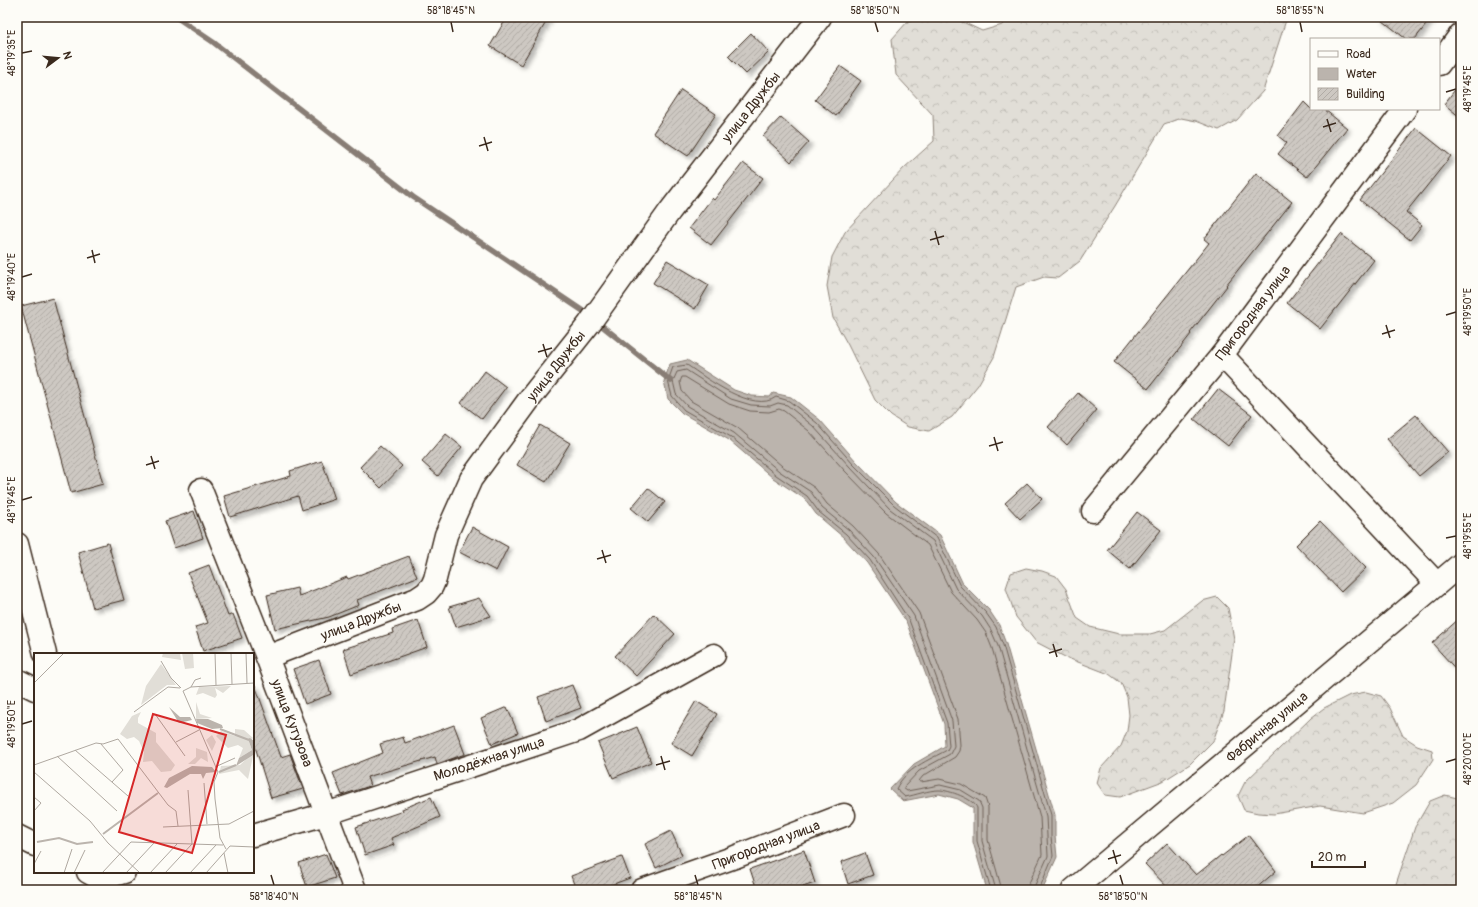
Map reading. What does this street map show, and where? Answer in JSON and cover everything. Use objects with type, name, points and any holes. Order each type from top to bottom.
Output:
[{"type":"street","name":"улица Дружбы","points":[[267,657],[418,599],[426,593],[432,586],[435,579],[446,535],[471,478],[531,397],[589,324],[670,211],[820,17]]},
{"type":"street","points":[[1440,63],[1461,34]]},
{"type":"street","name":"Пригородная улица","points":[[1093,511],[1222,355],[1404,110]]},
{"type":"street","points":[[1222,355],[1437,584]]},
{"type":"street","name":"улица Кутузова","points":[[201,490],[267,657],[354,890]]},
{"type":"street","points":[[17,544],[45,653]]},
{"type":"street","name":"Фабричная улица","points":[[1073,890],[1461,564]]},
{"type":"street","name":"Молодёжная улица","points":[[254,835],[326,814],[579,730],[714,655]]},
{"type":"street","points":[[17,680],[34,688]]},
{"type":"street","name":"Пригородная улица","points":[[642,890],[735,857],[844,815]]},
{"type":"street","points":[[17,836],[34,844]]},
{"type":"street","points":[[98,878],[120,873]]},
{"type":"green space","points":[[920,17],[952,17],[982,31],[1002,25],[1010,17],[1287,17],[1263,91],[1237,120],[1219,130],[1196,121],[1181,118],[1164,124],[1080,261],[1058,278],[1044,277],[1016,287],[994,357],[978,385],[952,417],[929,431],[908,427],[891,416],[875,400],[833,318],[827,286],[832,257],[845,232],[904,168],[934,141],[933,115],[896,75],[892,39],[908,21]]},
{"type":"green space","points":[[1026,568],[1042,571],[1056,576],[1066,589],[1077,618],[1090,627],[1119,634],[1150,634],[1165,630],[1202,601],[1217,597],[1228,608],[1234,639],[1224,711],[1213,741],[1190,764],[1163,781],[1120,797],[1105,795],[1097,783],[1101,768],[1121,746],[1127,731],[1129,715],[1127,697],[1121,683],[1109,674],[1065,657],[1036,642],[1016,617],[1006,588],[1011,573]]},
{"type":"green space","points":[[1366,692],[1381,696],[1390,708],[1403,736],[1417,745],[1432,750],[1433,759],[1416,785],[1393,803],[1363,813],[1320,806],[1274,814],[1244,810],[1238,796],[1245,782],[1311,718],[1324,708],[1350,695]]},
{"type":"green space","points":[[1445,795],[1461,799],[1461,890],[1394,890],[1415,827],[1430,801]]},
{"type":"water","points":[[687,360],[734,390],[752,396],[770,397],[773,393],[791,397],[820,420],[856,461],[896,502],[940,535],[963,584],[989,610],[999,625],[1006,644],[1055,815],[1057,857],[1042,890],[987,890],[973,842],[973,808],[958,799],[939,794],[903,801],[890,789],[914,764],[945,746],[944,724],[906,621],[867,563],[843,537],[816,514],[805,499],[773,478],[729,440],[682,413],[668,399],[664,381],[670,364]]},
{"type":"building","points":[[507,17],[549,17],[521,65],[490,46]]},
{"type":"building","points":[[1378,17],[1432,17],[1416,38],[1405,38]]},
{"type":"building","points":[[751,33],[769,52],[746,74],[728,56]]},
{"type":"building","points":[[840,66],[861,81],[836,116],[815,100]]},
{"type":"building","points":[[1461,82],[1461,118],[1444,104]]},
{"type":"building","points":[[681,90],[716,114],[688,156],[653,133]]},
{"type":"building","points":[[1304,102],[1310,110],[1325,110],[1347,128],[1307,177],[1278,154],[1287,143],[1278,136]]},
{"type":"building","points":[[781,117],[809,142],[791,162],[763,136]]},
{"type":"building","points":[[1416,128],[1451,156],[1406,212],[1422,225],[1410,240],[1360,200]]},
{"type":"building","points":[[743,163],[763,178],[711,245],[689,228],[712,198],[714,200]]},
{"type":"building","points":[[1256,173],[1292,202],[1226,285],[1227,286],[1190,333],[1191,334],[1148,389],[1114,362],[1209,243],[1204,239]]},
{"type":"building","points":[[1341,234],[1374,260],[1320,329],[1287,303]]},
{"type":"building","points":[[667,260],[709,285],[695,309],[653,283]]},
{"type":"building","points":[[53,298],[103,484],[71,493],[21,306]]},
{"type":"building","points":[[485,371],[506,387],[482,419],[461,403]]},
{"type":"building","points":[[1218,389],[1252,415],[1228,446],[1194,419]]},
{"type":"building","points":[[1078,393],[1097,410],[1067,445],[1048,427]]},
{"type":"building","points":[[1416,415],[1448,452],[1419,476],[1387,439]]},
{"type":"building","points":[[540,425],[570,443],[546,482],[517,465]]},
{"type":"building","points":[[446,434],[462,447],[438,476],[422,462]]},
{"type":"building","points":[[380,446],[402,466],[381,488],[360,467]]},
{"type":"building","points":[[322,461],[335,499],[302,510],[298,496],[230,517],[224,496],[291,476],[290,471]]},
{"type":"building","points":[[1027,483],[1042,499],[1020,519],[1005,503]]},
{"type":"building","points":[[648,488],[665,502],[648,522],[631,508]]},
{"type":"building","points":[[194,511],[203,538],[174,548],[165,521]]},
{"type":"building","points":[[1137,512],[1161,530],[1130,569],[1107,550]]},
{"type":"building","points":[[1320,521],[1366,568],[1341,592],[1296,545]]},
{"type":"building","points":[[472,527],[508,547],[496,571],[459,552]]},
{"type":"building","points":[[108,543],[124,600],[93,608],[78,552]]},
{"type":"building","points":[[409,556],[417,577],[357,600],[359,605],[329,617],[275,629],[267,595],[297,588],[299,596],[347,577],[348,579]]},
{"type":"building","points":[[209,565],[228,616],[233,614],[242,638],[203,651],[195,627],[208,623],[188,573]]},
{"type":"building","points":[[479,598],[491,616],[456,627],[449,607]]},
{"type":"building","points":[[654,614],[675,634],[636,676],[615,656]]},
{"type":"building","points":[[1461,617],[1461,675],[1432,643]]},
{"type":"building","points":[[418,620],[427,647],[351,674],[343,649],[393,633],[392,629]]},
{"type":"building","points":[[319,660],[331,694],[305,704],[293,669]]},
{"type":"building","points":[[254,685],[281,757],[290,754],[303,789],[271,798],[254,743]]},
{"type":"building","points":[[572,685],[581,708],[546,721],[538,697]]},
{"type":"building","points":[[696,701],[717,714],[692,756],[671,743]]},
{"type":"building","points":[[507,707],[518,733],[492,744],[481,718]]},
{"type":"building","points":[[454,725],[465,754],[437,764],[435,757],[367,777],[370,786],[342,795],[333,773],[383,753],[380,744],[403,737],[405,743]]},
{"type":"building","points":[[637,727],[651,762],[613,778],[598,743]]},
{"type":"building","points":[[431,797],[440,817],[391,838],[394,845],[365,855],[356,827],[403,811],[402,809]]},
{"type":"building","points":[[671,831],[682,855],[656,868],[645,844]]},
{"type":"building","points":[[1249,835],[1276,871],[1254,890],[1170,890],[1145,864],[1167,843],[1196,875]]},
{"type":"building","points":[[804,850],[815,883],[793,890],[757,890],[750,869]]},
{"type":"building","points":[[865,853],[873,875],[848,884],[841,862]]},
{"type":"building","points":[[326,854],[335,878],[307,887],[299,863]]},
{"type":"building","points":[[622,857],[630,878],[597,890],[576,890],[571,876]]},
{"type":"waterway","points":[[176,17],[213,42],[413,197],[583,311]]},
{"type":"waterway","points":[[601,325],[671,381]]}]
